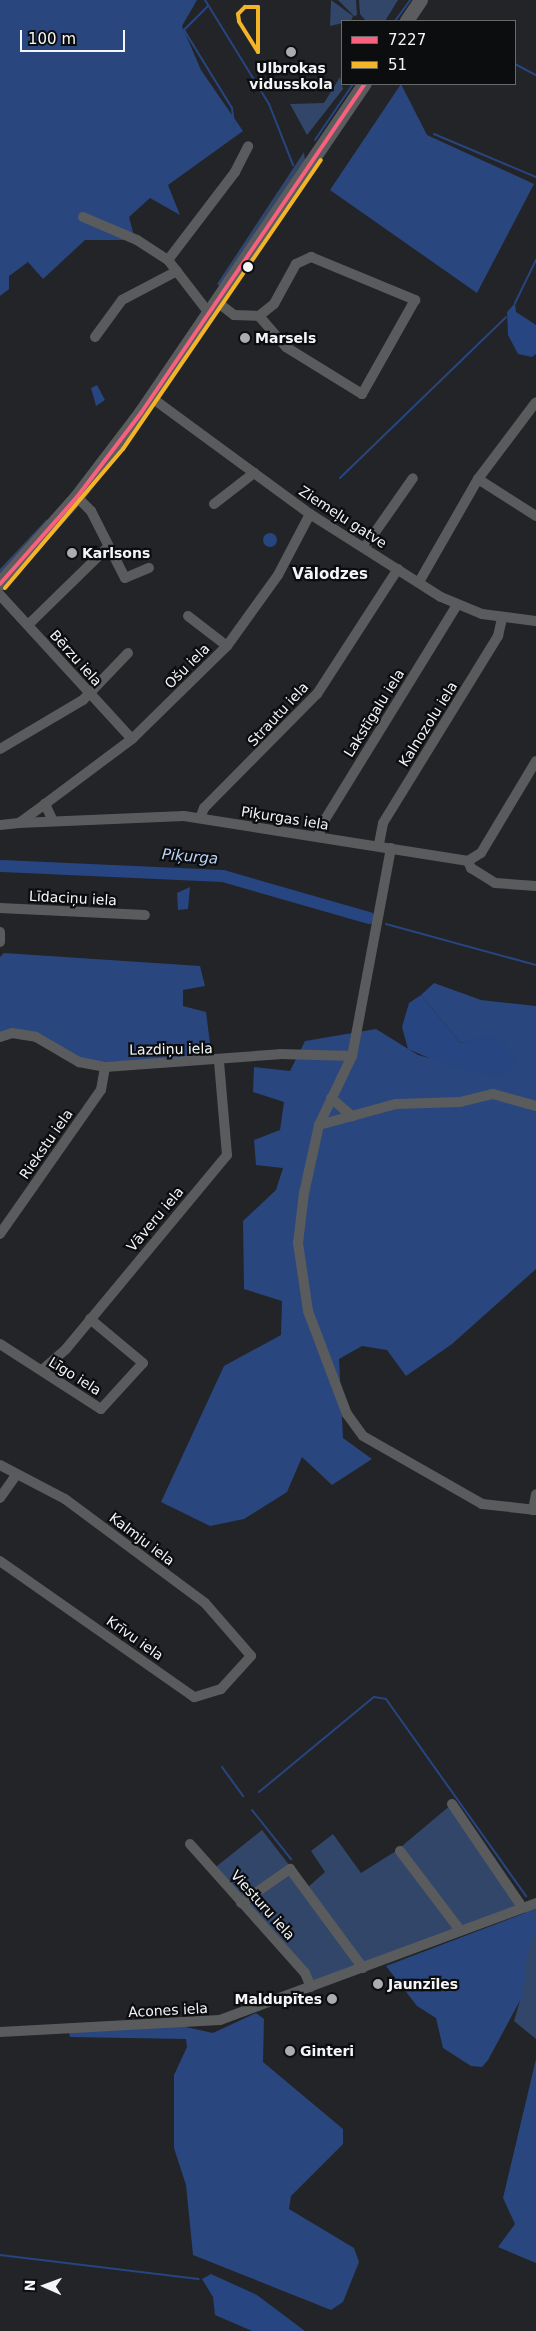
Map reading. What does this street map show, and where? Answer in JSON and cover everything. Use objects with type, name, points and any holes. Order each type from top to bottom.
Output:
[{"type":"main road","points":[[408,20],[421,0]]},
{"type":"main road","points":[[0,584],[77,497],[152,398],[363,85]]},
{"type":"street","points":[[168,260],[234,172],[248,146]]},
{"type":"street","points":[[83,217],[137,240],[168,260],[213,308],[234,315],[258,316],[274,304],[296,264],[311,257],[415,300],[362,394],[286,347],[258,316]]},
{"type":"street","points":[[95,337],[122,300],[178,272]]},
{"type":"street","name":"Ziemeļu gatve","points":[[152,398],[310,514],[457,606],[502,618],[536,621]]},
{"type":"street","points":[[419,582],[478,479],[536,402]]},
{"type":"street","points":[[214,504],[254,473]]},
{"type":"street","points":[[364,548],[413,478]]},
{"type":"street","points":[[478,479],[536,516]]},
{"type":"street","points":[[77,497],[91,511],[125,578],[149,568]]},
{"type":"street","name":"Ošu iela","points":[[0,825],[18,823],[132,740],[227,646],[278,575],[310,514]]},
{"type":"street","points":[[28,624],[108,547]]},
{"type":"street","name":"Strautu iela","points":[[200,818],[204,808],[318,694],[398,569]]},
{"type":"street","name":"Bērzu iela","points":[[0,595],[132,740]]},
{"type":"street","name":"Lakstīgalu iela","points":[[319,836],[320,826],[457,606]]},
{"type":"street","points":[[188,616],[227,646]]},
{"type":"street","name":"Kalnozolu iela","points":[[379,844],[383,824],[498,636],[502,618]]},
{"type":"street","points":[[0,749],[90,694],[128,653]]},
{"type":"street","points":[[536,761],[481,853],[468,861],[471,868],[495,883],[536,886]]},
{"type":"street","points":[[45,804],[52,819]]},
{"type":"street","name":"Piķurgas iela","points":[[18,823],[52,819],[200,818],[379,844],[391,848],[468,861]]},
{"type":"street","points":[[391,848],[352,1056],[319,1125],[300,1222],[301,1273],[313,1330],[346,1414],[363,1436],[469,1498],[498,1507],[534,1510],[536,1494]]},
{"type":"street","name":"Līdaciņu iela","points":[[0,908],[145,915]]},
{"type":"street","points":[[0,932],[0,942]]},
{"type":"street","name":"Lazdiņu iela","points":[[0,1037],[12,1033],[36,1037],[78,1062],[105,1067],[219,1062],[280,1054],[352,1056]]},
{"type":"street","name":"Vāveru iela","points":[[42,1370],[90,1319],[227,1155],[219,1062]]},
{"type":"street","name":"Riekstu iela","points":[[0,1234],[101,1090],[105,1067]]},
{"type":"street","points":[[319,1125],[396,1104],[460,1102],[493,1094],[536,1106]]},
{"type":"street","points":[[331,1098],[352,1116]]},
{"type":"street","name":"Līgo iela","points":[[0,1344],[101,1409],[143,1363],[90,1319]]},
{"type":"street","name":"Kalmju iela","points":[[0,1465],[65,1499],[205,1603],[251,1656]]},
{"type":"street","points":[[0,1498],[16,1475]]},
{"type":"street","name":"Krīvu iela","points":[[0,1561],[194,1697],[221,1689],[251,1656]]},
{"type":"street","points":[[452,1804],[522,1907]]},
{"type":"street","name":"Viesturu iela","points":[[190,1844],[305,1973],[311,1987]]},
{"type":"street","points":[[400,1851],[460,1930]]},
{"type":"street","points":[[241,1903],[290,1869],[363,1968]]},
{"type":"street","name":"Acones iela","points":[[0,2032],[220,2020],[536,1903]]},
{"type":"shaded area","points":[[0,0],[197,0],[182,26],[201,70],[243,131],[168,185],[180,215],[150,198],[129,217],[135,240],[85,240],[43,279],[28,262],[9,276],[9,289],[0,296]]},
{"type":"shaded area","points":[[331,0],[353,16],[351,20],[341,20],[341,23],[330,26]]},
{"type":"shaded area","points":[[338,0],[356,0],[357,15],[354,16]]},
{"type":"shaded area","points":[[359,0],[398,0],[386,20],[365,20],[360,14]]},
{"type":"shaded area","points":[[340,77],[343,89],[307,135],[290,104],[324,103]]},
{"type":"shaded area","points":[[400,85],[427,135],[534,184],[477,293],[330,190]]},
{"type":"shaded area","points":[[304,152],[305,160],[220,286],[217,284]]},
{"type":"shaded area","points":[[515,303],[516,312],[536,325],[536,354],[532,357],[518,354],[508,335],[507,312]]},
{"type":"shaded area","points":[[97,385],[105,400],[96,406],[91,388]]},
{"type":"shaded area","points":[[47,519],[48,522],[0,576],[0,569]]},
{"type":"shaded area","points":[[267,533],[273,533],[277,540],[273,547],[267,547],[263,543],[263,537]]},
{"type":"shaded area","points":[[190,887],[188,909],[178,910],[177,893]]},
{"type":"shaded area","points":[[4,953],[200,966],[205,986],[183,990],[183,1006],[206,1012],[212,1059],[100,1062],[81,1059],[33,1033],[0,1033],[0,957]]},
{"type":"shaded area","points":[[434,983],[481,1000],[536,1006],[536,1269],[452,1344],[406,1376],[387,1350],[362,1346],[339,1359],[343,1438],[372,1459],[332,1485],[302,1457],[287,1492],[244,1519],[210,1526],[161,1502],[224,1366],[281,1335],[282,1301],[244,1289],[243,1221],[276,1190],[283,1168],[256,1165],[254,1140],[280,1130],[284,1102],[253,1092],[254,1067],[290,1071],[305,1041],[376,1029],[418,1055],[476,1071],[472,1040],[461,1043],[421,995]]},
{"type":"shaded area","points":[[421,995],[461,1043],[490,1034],[506,1045],[515,1057],[513,1067],[501,1077],[445,1065],[408,1049],[402,1027],[409,1003]]},
{"type":"shaded area","points":[[452,1804],[522,1907],[311,1987],[212,1870],[262,1830],[307,1888],[325,1872],[311,1851],[333,1834],[361,1873],[396,1851]]},
{"type":"shaded area","points":[[536,1908],[536,2039],[514,2021],[523,1990],[510,1945],[525,1912]]},
{"type":"shaded area","points":[[533,1910],[536,1930],[527,1954],[523,1995],[488,2060],[482,2067],[471,2066],[443,2048],[436,2018],[417,2006],[386,1966]]},
{"type":"shaded area","points":[[256,2013],[264,2019],[263,2062],[343,2129],[343,2144],[291,2196],[289,2209],[354,2248],[359,2262],[343,2302],[331,2310],[193,2255],[186,2185],[174,2148],[174,2075],[187,2047],[186,2039],[70,2037],[68,2029],[181,2026],[213,2033]]},
{"type":"shaded area","points":[[536,2059],[536,2263],[498,2247],[515,2224],[503,2198]]},
{"type":"shaded area","points":[[211,2274],[257,2295],[305,2331],[252,2331],[215,2315],[213,2297],[202,2279]]},
{"type":"waterway","points":[[205,0],[269,104],[293,165]]},
{"type":"waterway","points":[[396,20],[410,0]]},
{"type":"waterway","points":[[208,6],[184,30],[232,108],[235,134]]},
{"type":"waterway","points":[[516,65],[536,75]]},
{"type":"waterway","points":[[315,140],[352,85]]},
{"type":"waterway","points":[[434,134],[536,177]]},
{"type":"waterway","points":[[515,303],[536,260]]},
{"type":"waterway","points":[[340,478],[506,317]]},
{"type":"waterway","name":"Piķurga","points":[[2,866],[223,876],[369,918]]},
{"type":"waterway","name":"Piķurga","points":[[386,924],[536,965]]},
{"type":"waterway","points":[[259,1792],[374,1697],[386,1699],[526,1896]]},
{"type":"waterway","points":[[222,1767],[243,1796]]},
{"type":"waterway","points":[[252,1810],[291,1859]]},
{"type":"waterway","points":[[0,2255],[199,2279]]},
{"type":"transit line","name":"51","points":[[245,7],[258,7],[258,52],[239,21],[238,14],[245,7]]},
{"type":"transit line","name":"7227","points":[[0,584],[77,497],[141,413],[364,85]]},
{"type":"transit line","name":"51","points":[[5,588],[123,449],[321,160]]},
{"type":"place","name":"Ulbrokas vidusskola","points":[[291,52]]},
{"type":"place","name":"Marsels","points":[[245,338]]},
{"type":"place","name":"Karlsons","points":[[72,553]]},
{"type":"place","name":"Jaunzīles","points":[[378,1984]]},
{"type":"place","name":"Maldupītes","points":[[332,1999]]},
{"type":"place","name":"Ginteri","points":[[290,2051]]},
{"type":"district","name":"Vālodzes","points":[[330,575]]}]
